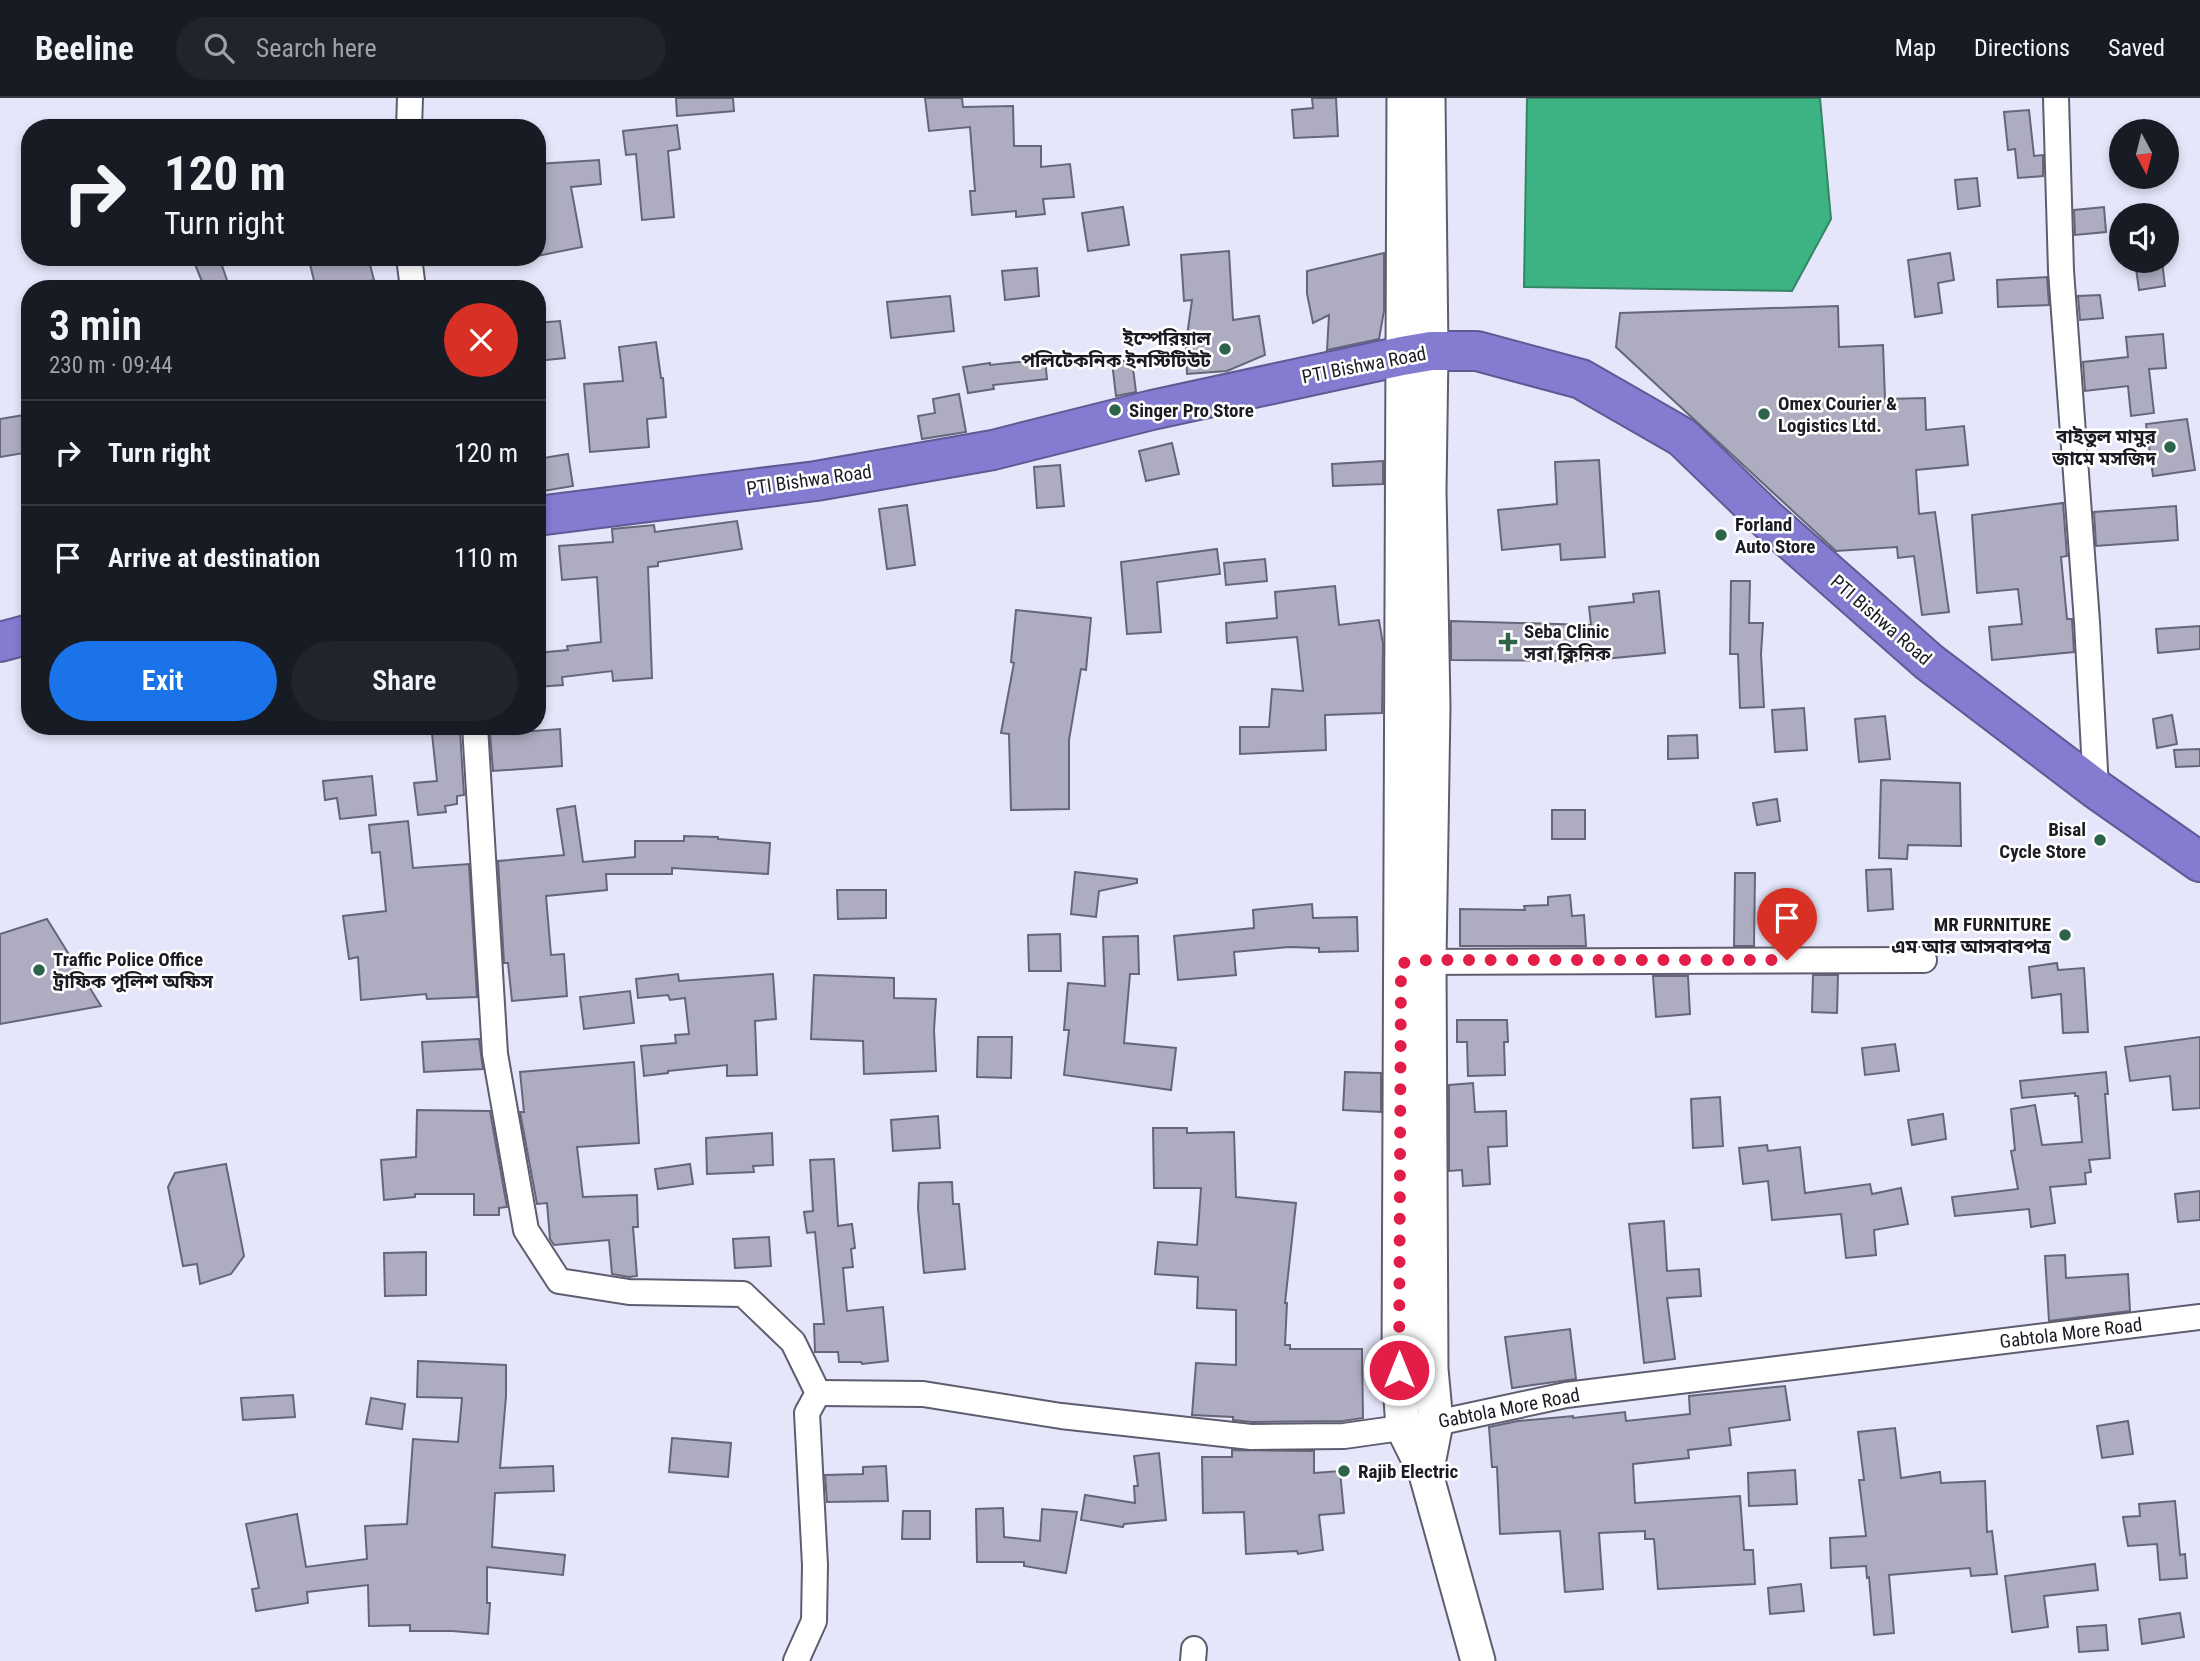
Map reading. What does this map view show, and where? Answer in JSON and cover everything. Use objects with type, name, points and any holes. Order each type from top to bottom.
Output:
[{"type":"highway","name":"PTI Bishwa Road","points":[[546,515],[816,481],[993,450],[1152,410],[1417,353],[1477,351],[1581,379],[1682,437],[1768,520],[1929,662],[2096,789],[2200,862]]},
{"type":"highway","points":[[0,642],[21,636]]},
{"type":"street","points":[[409,119],[410,98]]},
{"type":"street","points":[[1404,98],[1417,353]]},
{"type":"street","points":[[1427,98],[1417,353],[1415,962],[1399,1370],[1403,1428],[1426,1474],[1478,1661]]},
{"type":"street","points":[[2056,98],[2061,271],[2087,622],[2096,789]]},
{"type":"street","points":[[476,735],[495,1054],[526,1230],[559,1281],[629,1292],[743,1294],[793,1342],[818,1393],[807,1413],[815,1565],[814,1621],[796,1661]]},
{"type":"street","points":[[1415,962],[1924,960]]},
{"type":"street","points":[[1415,962],[1431,1369],[1437,1423],[1426,1474]]},
{"type":"street","name":"Gabtola More Road","points":[[818,1393],[923,1394],[1060,1416],[1251,1437],[1344,1436],[1437,1423],[1566,1395],[2200,1317]]},
{"type":"shaded area","points":[[1527,98],[1820,98],[1831,219],[1792,291],[1524,287]]},
{"type":"building","points":[[676,98],[733,98],[734,111],[677,116]]},
{"type":"building","points":[[925,98],[962,98],[963,107],[1013,106],[1014,146],[1041,146],[1041,167],[1070,164],[1074,197],[1043,199],[1045,214],[1016,217],[1016,211],[972,215],[970,191],[975,191],[970,127],[929,131]]},
{"type":"building","points":[[1312,98],[1336,98],[1338,136],[1294,138],[1292,110],[1313,108]]},
{"type":"building","points":[[2029,110],[2034,156],[2043,155],[2043,176],[2018,178],[2015,149],[2008,150],[2004,112]]},
{"type":"building","points":[[677,125],[680,149],[668,151],[674,217],[642,220],[636,154],[626,155],[623,131]]},
{"type":"building","points":[[599,160],[601,184],[571,187],[582,247],[546,254],[546,163]]},
{"type":"building","points":[[1977,178],[1980,206],[1958,209],[1955,180]]},
{"type":"building","points":[[1123,207],[1129,245],[1088,251],[1082,213]]},
{"type":"building","points":[[2104,207],[2106,232],[2075,235],[2074,210]]},
{"type":"building","points":[[1229,251],[1233,320],[1259,316],[1265,355],[1227,371],[1187,374],[1186,343],[1192,300],[1184,301],[1181,255]]},
{"type":"building","points":[[1384,253],[1384,311],[1379,339],[1327,350],[1329,315],[1313,323],[1307,294],[1307,271]]},
{"type":"building","points":[[1950,253],[1954,280],[1938,283],[1942,313],[1915,317],[1908,260]]},
{"type":"building","points":[[196,266],[222,266],[227,280],[201,280]]},
{"type":"building","points":[[310,266],[370,266],[374,280],[314,280]]},
{"type":"building","points":[[1037,268],[1039,296],[1005,300],[1002,271]]},
{"type":"building","points":[[2137,273],[2163,273],[2165,286],[2139,290]]},
{"type":"building","points":[[2047,277],[2049,305],[1998,307],[1997,280]]},
{"type":"building","points":[[2100,295],[2103,318],[2080,320],[2078,296]]},
{"type":"building","points":[[950,296],[954,331],[891,338],[887,302]]},
{"type":"building","name":"Omex Courier & Logistics Ltd.","points":[[1838,306],[1839,347],[1883,345],[1885,399],[1925,398],[1926,430],[1964,426],[1968,465],[1916,470],[1919,514],[1935,512],[1949,612],[1922,615],[1914,556],[1898,558],[1897,547],[1836,551],[1616,347],[1620,313]]},
{"type":"building","points":[[560,321],[565,358],[546,360],[546,322]]},
{"type":"building","points":[[2163,334],[2166,368],[2149,369],[2154,413],[2131,416],[2128,386],[2085,391],[2083,362],[2128,357],[2126,337]]},
{"type":"building","points":[[656,342],[663,378],[666,417],[647,419],[649,447],[590,452],[584,384],[623,381],[619,347]]},
{"type":"building","points":[[1045,359],[1047,379],[993,385],[994,389],[968,393],[963,367]]},
{"type":"building","points":[[1132,360],[1136,392],[1116,396],[1112,362]]},
{"type":"building","points":[[959,394],[966,432],[922,439],[918,416],[935,413],[933,399]]},
{"type":"building","points":[[21,416],[21,454],[0,457],[0,419]]},
{"type":"building","name":"বাইতুল মামুর জামে মসজিদ","points":[[2187,419],[2195,470],[2153,476],[2146,424]]},
{"type":"building","points":[[1172,443],[1179,474],[1146,481],[1139,451]]},
{"type":"building","points":[[568,454],[573,486],[546,490],[546,458]]},
{"type":"building","points":[[1599,460],[1605,557],[1561,560],[1560,544],[1502,550],[1498,510],[1557,504],[1555,462]]},
{"type":"building","points":[[1383,461],[1383,484],[1333,486],[1332,464]]},
{"type":"building","points":[[1060,465],[1064,506],[1037,508],[1034,467]]},
{"type":"building","points":[[2063,503],[2067,556],[2061,557],[2067,619],[2072,619],[2074,652],[1992,660],[1989,627],[2022,624],[2018,589],[1977,593],[1972,515]]},
{"type":"building","points":[[907,505],[915,565],[887,569],[879,509]]},
{"type":"building","points":[[2176,506],[2178,540],[2096,546],[2094,512]]},
{"type":"building","points":[[737,521],[742,549],[658,562],[658,566],[648,567],[652,678],[613,681],[612,671],[562,677],[563,685],[546,686],[546,652],[568,650],[567,646],[601,642],[597,577],[562,580],[559,546],[613,542],[612,529],[654,525],[655,532]]},
{"type":"building","points":[[1217,549],[1220,574],[1157,582],[1161,632],[1127,634],[1121,562]]},
{"type":"building","points":[[1265,559],[1267,581],[1226,585],[1224,563]]},
{"type":"building","points":[[1731,581],[1750,581],[1749,623],[1763,623],[1761,654],[1764,707],[1740,708],[1738,654],[1730,654]]},
{"type":"building","points":[[1335,586],[1339,625],[1379,620],[1383,644],[1382,713],[1325,715],[1326,750],[1240,754],[1240,727],[1269,727],[1272,689],[1303,691],[1297,637],[1227,643],[1226,623],[1277,618],[1275,592]]},
{"type":"building","points":[[1659,591],[1665,653],[1583,661],[1451,660],[1451,621],[1591,625],[1589,607],[1634,602],[1633,594]]},
{"type":"building","points":[[1016,610],[1091,618],[1086,670],[1081,669],[1069,740],[1069,809],[1011,810],[1009,734],[1001,733],[1014,663],[1011,662]]},
{"type":"building","points":[[2200,626],[2200,649],[2158,653],[2156,629]]},
{"type":"building","points":[[1804,708],[1807,750],[1775,752],[1772,710]]},
{"type":"building","points":[[2172,715],[2177,744],[2157,748],[2153,719]]},
{"type":"building","points":[[1885,716],[1890,759],[1859,762],[1855,719]]},
{"type":"building","points":[[560,729],[562,766],[493,771],[490,735],[546,735],[546,730]]},
{"type":"building","points":[[432,735],[460,735],[464,795],[457,796],[457,804],[445,806],[446,812],[418,815],[414,783],[437,781]]},
{"type":"building","points":[[1697,735],[1698,758],[1668,759],[1668,736]]},
{"type":"building","points":[[2200,749],[2200,766],[2176,767],[2174,750]]},
{"type":"building","points":[[372,776],[376,815],[340,819],[337,798],[325,800],[323,781]]},
{"type":"building","points":[[1881,780],[1960,783],[1961,846],[1908,845],[1907,859],[1879,858]]},
{"type":"building","points":[[1777,799],[1780,821],[1757,825],[1753,803]]},
{"type":"building","points":[[575,806],[583,862],[635,857],[635,841],[684,841],[684,836],[718,837],[770,843],[768,874],[672,868],[672,874],[606,874],[607,890],[546,896],[551,955],[564,954],[567,996],[512,1001],[508,963],[504,963],[498,861],[564,855],[557,809]]},
{"type":"building","points":[[1552,810],[1585,810],[1585,839],[1552,839]]},
{"type":"building","points":[[408,821],[413,868],[469,864],[477,997],[427,999],[426,994],[361,1000],[358,957],[349,959],[343,916],[386,911],[380,852],[372,853],[369,825]]},
{"type":"building","points":[[1891,869],[1893,909],[1868,911],[1866,870]]},
{"type":"building","points":[[1075,872],[1137,879],[1137,883],[1099,891],[1096,917],[1071,914]]},
{"type":"building","points":[[1735,873],[1755,873],[1754,946],[1734,946]]},
{"type":"building","points":[[837,890],[886,890],[886,918],[838,919]]},
{"type":"building","points":[[1570,895],[1572,916],[1584,915],[1586,946],[1460,946],[1460,909],[1525,910],[1524,906],[1548,905],[1548,897]]},
{"type":"building","points":[[1312,904],[1313,918],[1357,917],[1358,951],[1319,952],[1319,948],[1288,947],[1234,952],[1236,975],[1178,980],[1174,936],[1254,928],[1253,910]]},
{"type":"building","name":"Traffic Police Office ট্রাফিক পুলিশ অফিস","points":[[47,919],[101,1006],[0,1024],[0,934]]},
{"type":"building","points":[[1060,934],[1061,971],[1029,971],[1028,935]]},
{"type":"building","points":[[1138,936],[1139,974],[1130,974],[1124,1043],[1176,1048],[1171,1090],[1064,1075],[1069,1030],[1064,1030],[1068,983],[1105,986],[1103,937]]},
{"type":"building","points":[[2057,963],[2058,970],[2084,968],[2088,1032],[2063,1033],[2061,994],[2032,998],[2029,967]]},
{"type":"building","points":[[678,974],[679,981],[773,974],[776,1019],[755,1021],[757,1075],[727,1076],[727,1065],[644,1076],[641,1046],[676,1043],[675,1035],[689,1034],[685,998],[670,1000],[668,995],[638,998],[636,979]]},
{"type":"building","points":[[814,975],[894,978],[894,998],[936,999],[936,1071],[864,1074],[863,1041],[811,1039]]},
{"type":"building","points":[[1813,975],[1838,975],[1837,1013],[1812,1012]]},
{"type":"building","points":[[1653,976],[1688,976],[1690,1014],[1656,1017]]},
{"type":"building","points":[[630,991],[634,1023],[584,1029],[580,997]]},
{"type":"building","points":[[1457,1020],[1507,1020],[1508,1042],[1504,1042],[1505,1075],[1468,1076],[1467,1042],[1457,1042]]},
{"type":"building","points":[[978,1037],[1012,1037],[1011,1078],[977,1077]]},
{"type":"building","points":[[2200,1037],[2200,1108],[2173,1110],[2170,1076],[2130,1081],[2125,1047]]},
{"type":"building","points":[[479,1039],[483,1069],[424,1072],[422,1042]]},
{"type":"building","points":[[1895,1044],[1899,1071],[1865,1075],[1862,1048]]},
{"type":"building","points":[[634,1062],[639,1143],[577,1147],[583,1197],[637,1195],[638,1227],[633,1227],[637,1276],[629,1277],[612,1274],[609,1240],[554,1245],[550,1239],[547,1203],[537,1204],[520,1112],[524,1112],[520,1072]]},
{"type":"building","points":[[1345,1072],[1381,1073],[1381,1112],[1343,1110]]},
{"type":"building","points":[[2106,1072],[2110,1158],[2089,1160],[2091,1172],[2085,1173],[2086,1184],[2050,1187],[2055,1223],[2031,1227],[2029,1209],[1955,1216],[1952,1197],[2018,1189],[2011,1151],[2015,1150],[2011,1109],[2035,1105],[2042,1145],[2082,1142],[2078,1096],[2075,1096],[2075,1093],[2022,1098],[2020,1081]]},
{"type":"building","points":[[1473,1083],[1475,1112],[1506,1111],[1507,1146],[1488,1147],[1490,1184],[1463,1186],[1462,1170],[1449,1171],[1449,1085]]},
{"type":"building","points":[[1720,1097],[1723,1146],[1693,1148],[1691,1099]]},
{"type":"building","points":[[417,1110],[490,1111],[507,1207],[499,1208],[499,1215],[474,1215],[474,1194],[415,1194],[415,1197],[384,1200],[381,1160],[416,1157]]},
{"type":"building","points":[[1943,1114],[1946,1139],[1912,1145],[1908,1120]]},
{"type":"building","points":[[938,1116],[940,1148],[893,1151],[891,1120]]},
{"type":"building","points":[[1153,1128],[1187,1128],[1187,1133],[1234,1132],[1236,1197],[1296,1203],[1285,1303],[1285,1345],[1290,1345],[1290,1349],[1362,1349],[1363,1418],[1343,1421],[1252,1422],[1233,1420],[1233,1417],[1192,1415],[1196,1363],[1236,1365],[1236,1310],[1197,1308],[1198,1277],[1155,1274],[1158,1242],[1197,1245],[1201,1188],[1154,1188]]},
{"type":"building","points":[[772,1133],[773,1165],[753,1166],[754,1172],[707,1174],[706,1138]]},
{"type":"building","points":[[1767,1145],[1768,1151],[1800,1147],[1805,1193],[1870,1184],[1872,1194],[1901,1188],[1908,1224],[1874,1230],[1876,1255],[1846,1258],[1841,1214],[1772,1220],[1768,1181],[1743,1184],[1739,1148]]},
{"type":"building","points":[[834,1159],[838,1226],[852,1224],[855,1248],[851,1249],[853,1267],[843,1268],[847,1311],[883,1307],[888,1361],[862,1364],[839,1362],[838,1352],[815,1352],[814,1324],[824,1324],[815,1232],[807,1233],[804,1212],[813,1211],[810,1160]]},
{"type":"building","points":[[226,1164],[244,1256],[231,1274],[200,1284],[197,1264],[183,1266],[168,1187],[175,1173]]},
{"type":"building","points":[[690,1164],[693,1184],[658,1189],[655,1169]]},
{"type":"building","points":[[952,1182],[953,1204],[959,1204],[965,1269],[924,1273],[918,1208],[919,1183]]},
{"type":"building","points":[[2200,1191],[2200,1220],[2178,1222],[2175,1194]]},
{"type":"building","points":[[1664,1221],[1667,1271],[1699,1269],[1701,1296],[1667,1298],[1675,1359],[1644,1363],[1629,1224]]},
{"type":"building","points":[[769,1237],[771,1266],[735,1268],[733,1239]]},
{"type":"building","points":[[426,1252],[426,1295],[385,1296],[384,1253]]},
{"type":"building","points":[[2065,1255],[2066,1278],[2128,1274],[2130,1311],[2049,1321],[2045,1256]]},
{"type":"building","points":[[1570,1329],[1576,1379],[1512,1388],[1505,1337]]},
{"type":"building","points":[[418,1361],[506,1365],[500,1468],[553,1466],[554,1491],[495,1493],[492,1547],[565,1555],[563,1575],[487,1567],[487,1603],[490,1603],[488,1634],[410,1631],[410,1625],[369,1626],[368,1585],[307,1592],[308,1603],[256,1611],[252,1589],[259,1588],[246,1524],[297,1514],[306,1567],[367,1559],[365,1526],[407,1524],[413,1439],[458,1442],[462,1398],[417,1397]]},
{"type":"building","points":[[1785,1386],[1790,1420],[1729,1428],[1731,1445],[1688,1450],[1689,1458],[1633,1464],[1635,1503],[1740,1496],[1744,1550],[1753,1550],[1755,1584],[1658,1589],[1654,1539],[1645,1539],[1645,1531],[1599,1533],[1603,1589],[1565,1592],[1560,1531],[1500,1534],[1497,1467],[1492,1467],[1489,1427],[1518,1421],[1625,1412],[1626,1421],[1690,1414],[1689,1396]]},
{"type":"building","points":[[293,1395],[295,1417],[243,1420],[241,1398]]},
{"type":"building","points":[[371,1398],[405,1404],[402,1429],[366,1424]]},
{"type":"building","points":[[2128,1421],[2133,1454],[2102,1458],[2097,1426]]},
{"type":"building","points":[[1895,1428],[1901,1478],[1940,1472],[1941,1483],[1985,1481],[1987,1532],[1992,1531],[1997,1574],[1971,1576],[1970,1568],[1889,1575],[1894,1633],[1874,1635],[1866,1566],[1831,1568],[1830,1538],[1866,1536],[1859,1480],[1864,1480],[1858,1432]]},
{"type":"building","points":[[672,1438],[731,1443],[728,1477],[669,1472]]},
{"type":"building","points":[[1232,1450],[1314,1451],[1314,1473],[1340,1471],[1344,1513],[1319,1515],[1323,1550],[1298,1554],[1297,1551],[1246,1554],[1244,1512],[1203,1513],[1202,1457],[1232,1457]]},
{"type":"building","points":[[1159,1453],[1166,1520],[1124,1524],[1123,1527],[1081,1520],[1085,1495],[1135,1503],[1134,1486],[1138,1486],[1134,1456]]},
{"type":"building","points":[[886,1466],[888,1501],[827,1502],[825,1475],[863,1474],[863,1467]]},
{"type":"building","points":[[1795,1470],[1797,1504],[1749,1506],[1748,1473]]},
{"type":"building","points":[[2175,1501],[2180,1555],[2185,1554],[2187,1578],[2160,1580],[2157,1544],[2128,1546],[2123,1517],[2140,1516],[2139,1504]]},
{"type":"building","points":[[1003,1508],[1004,1537],[1040,1541],[1042,1509],[1077,1512],[1066,1573],[1024,1566],[1024,1562],[977,1562],[976,1509]]},
{"type":"building","points":[[903,1511],[930,1511],[930,1539],[902,1539]]},
{"type":"building","points":[[2095,1564],[2098,1590],[2044,1596],[2048,1627],[2012,1632],[2005,1576]]},
{"type":"building","points":[[1801,1584],[1804,1611],[1770,1614],[1768,1588]]},
{"type":"building","points":[[2180,1613],[2184,1637],[2142,1644],[2139,1619]]},
{"type":"building","points":[[2106,1625],[2108,1650],[2079,1652],[2077,1627]]},
{"type":"place","name":"ইম্পেরিয়াল পলিটেকনিক ইনস্টিটিউট","points":[[1225,349]]},
{"type":"place","name":"Singer Pro Store","points":[[1115,410]]},
{"type":"place","name":"Omex Courier & Logistics Ltd.","points":[[1764,414]]},
{"type":"place","name":"বাইতুল মামুর জামে মসজিদ","points":[[2170,447]]},
{"type":"place","name":"Forland Auto Store","points":[[1721,535]]},
{"type":"place","name":"Seba Clinic সবা ক্লিনিক","points":[[1508,642]]},
{"type":"place","name":"Bisal Cycle Store","points":[[2100,840]]},
{"type":"place","name":"MR FURNITURE এম আর আসবাবপত্র","points":[[2065,935]]},
{"type":"place","name":"Traffic Police Office ট্রাফিক পুলিশ অফিস","points":[[39,970]]},
{"type":"place","name":"Rajib Electric","points":[[1344,1471]]},
{"type":"route","points":[[1399,1370],[1401,963],[1429,960],[1787,960]]}]
